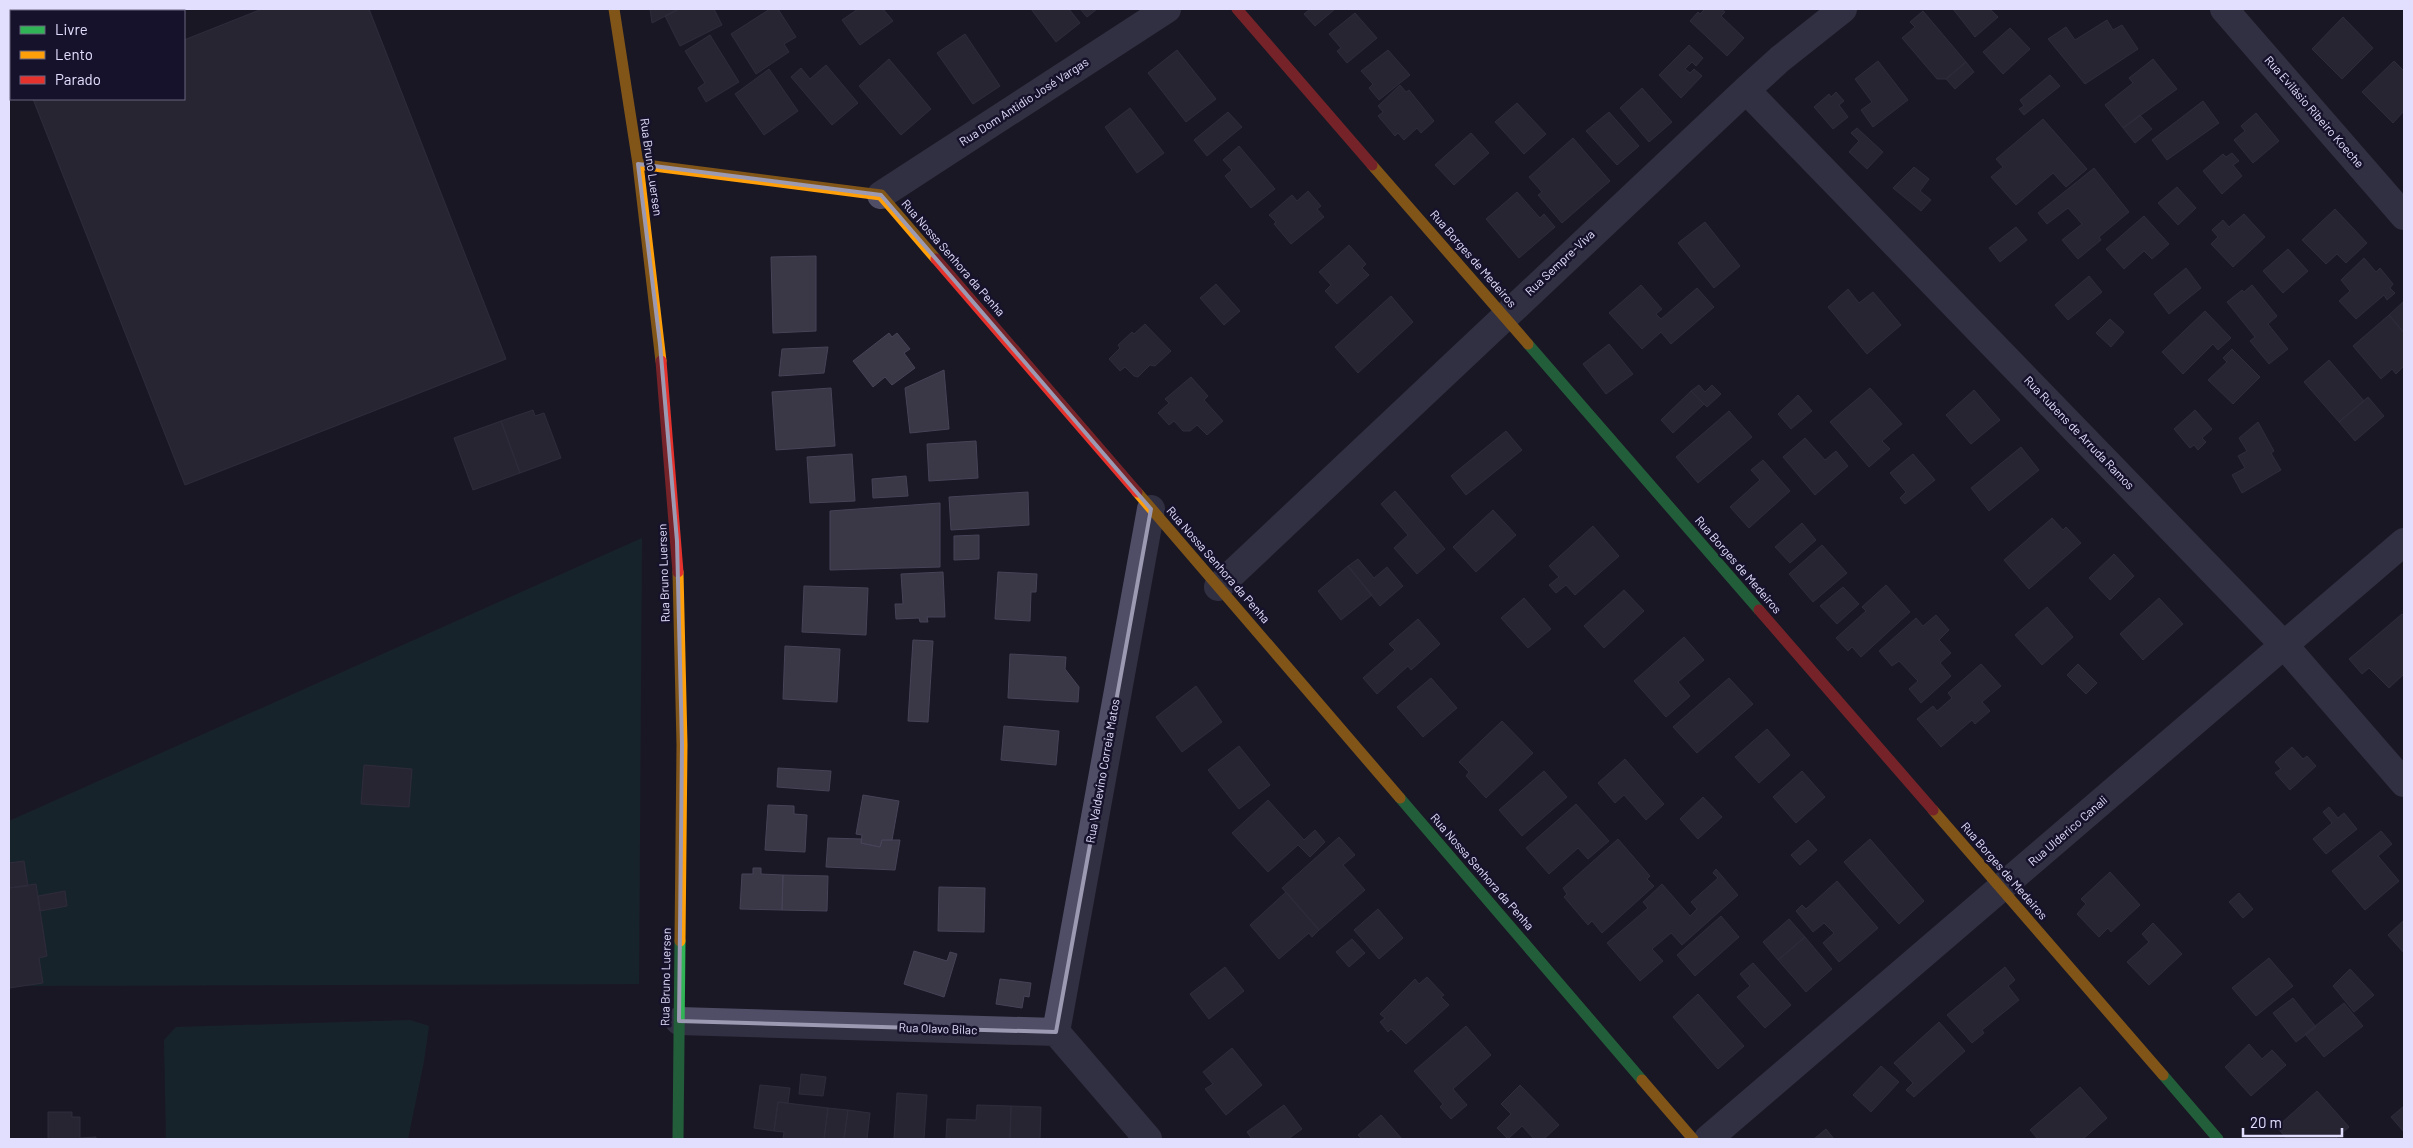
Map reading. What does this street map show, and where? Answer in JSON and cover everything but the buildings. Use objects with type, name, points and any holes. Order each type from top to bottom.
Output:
[{"type":"street","name":"Rua Bruno Luersen","points":[[614,9],[638,164],[660,344],[678,541],[682,745],[678,1139]]},
{"type":"street","name":"Rua Dom Antídio José Vargas","points":[[881,195],[1167,9]]},
{"type":"street","name":"Rua Borges de Medeiros","points":[[1237,9],[2218,1139]]},
{"type":"street","name":"Rua Sempre-Viva","points":[[1218,587],[1746,90],[1780,59],[1843,9]]},
{"type":"street","name":"Rua Evilásio Ribeiro Koeche","points":[[2224,9],[2404,216]]},
{"type":"street","name":"Rua Rubens de Arruda Ramos","points":[[1746,90],[2284,645],[2404,783]]},
{"type":"street","points":[[638,164],[881,195]]},
{"type":"street","name":"Rua Nossa Senhora da Penha","points":[[881,195],[1693,1139]]},
{"type":"street","name":"Rua Valdevino Correia Matos","points":[[1056,1032],[1151,509]]},
{"type":"street","name":"Rua Ulderico Canali","points":[[1708,1139],[2404,542]]},
{"type":"street","name":"Rua Olavo Bilac","points":[[679,1020],[1056,1032]]},
{"type":"street","points":[[1056,1032],[1148,1139]]},
{"type":"highlighted area","points":[[638,164],[881,195],[1151,509],[1056,1032],[679,1021],[682,745],[677,541],[660,344]]},
{"type":"green space","points":[[642,538],[639,984],[9,986],[9,821]]},
{"type":"green space","points":[[410,1020],[429,1026],[408,1139],[166,1139],[164,1040],[176,1027]]},
{"type":"traffic: fast","points":[[1528,344],[1759,610]]},
{"type":"traffic: fast","points":[[1400,798],[1642,1080]]},
{"type":"traffic: fast","points":[[678,1139],[680,941]]},
{"type":"traffic: fast","points":[[2163,1075],[2218,1139]]},
{"type":"traffic: slow","points":[[614,9],[638,164],[661,361]]},
{"type":"traffic: slow","points":[[638,164],[881,195],[936,259]]},
{"type":"traffic: slow","points":[[1372,165],[1528,344]]},
{"type":"traffic: slow","points":[[1137,492],[1400,798]]},
{"type":"traffic: slow","points":[[678,572],[682,745],[680,941]]},
{"type":"traffic: slow","points":[[1933,810],[2163,1075]]},
{"type":"traffic: slow","points":[[1642,1080],[1693,1139]]},
{"type":"traffic: jam","points":[[1237,9],[1372,165]]},
{"type":"traffic: jam","points":[[936,259],[1137,492]]},
{"type":"traffic: jam","points":[[661,361],[678,572]]},
{"type":"traffic: jam","points":[[1759,610],[1933,810]]}]
